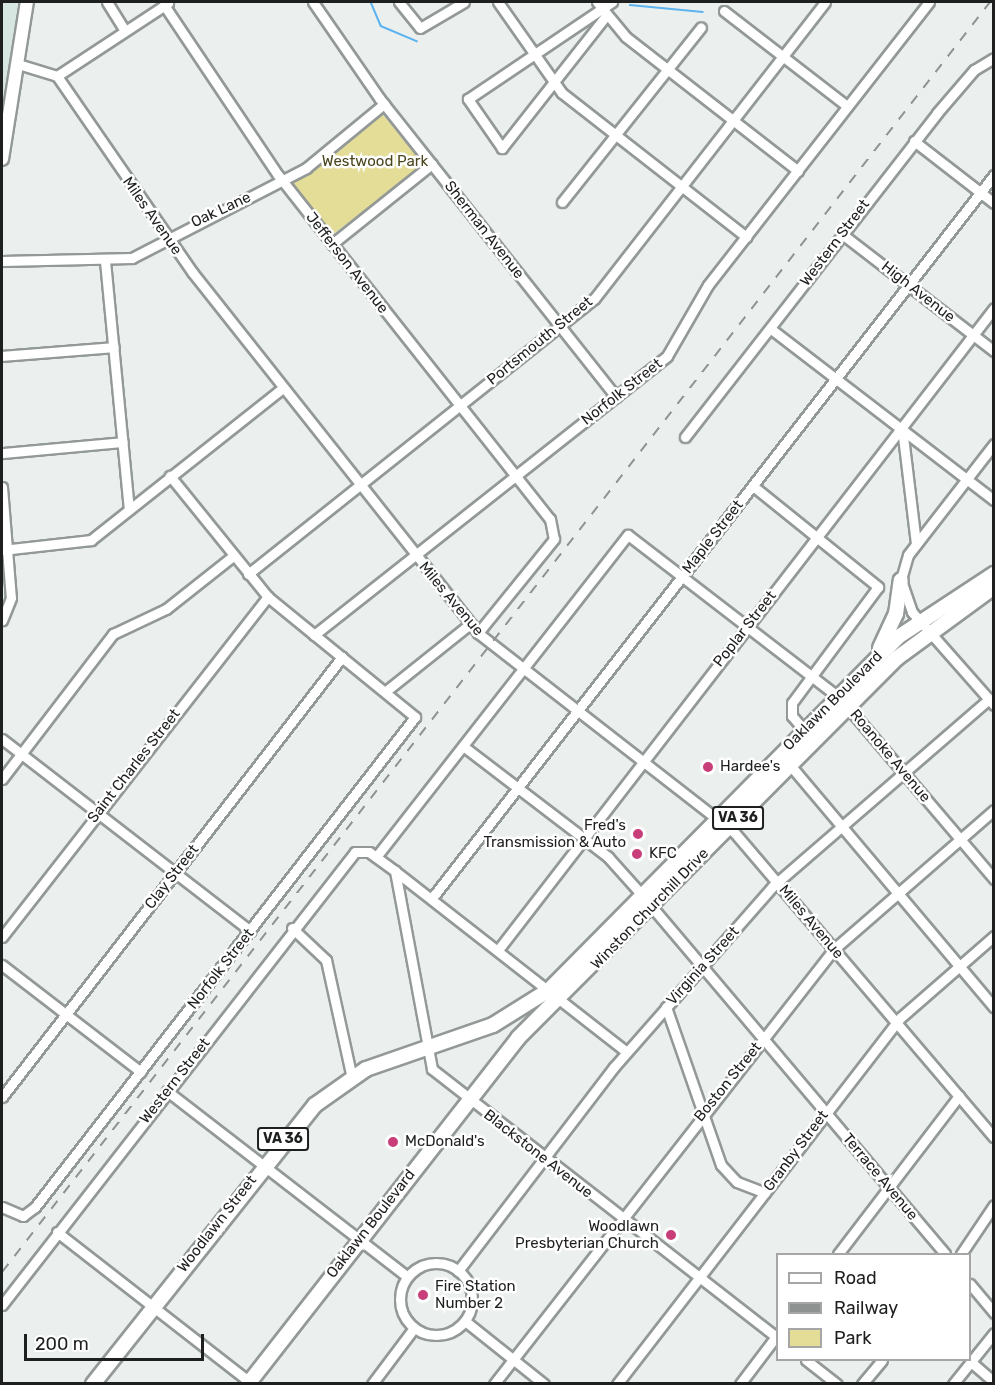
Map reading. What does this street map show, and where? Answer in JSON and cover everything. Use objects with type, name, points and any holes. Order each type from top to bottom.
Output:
[{"type":"highway","name":"VA 36","points":[[918,619],[993,574]]},
{"type":"highway","points":[[871,662],[896,614],[902,580]]},
{"type":"highway","name":"Winston Churchill Drive","points":[[518,1038],[561,999],[790,765],[929,630],[993,587]]},
{"type":"highway","name":"Oaklawn Boulevard","points":[[549,990],[804,729],[918,619]]},
{"type":"highway","name":"Woodlawn Street","points":[[93,1383],[262,1165],[303,1116],[352,1078],[424,1048],[493,1025],[549,990]]},
{"type":"highway","name":"Oaklawn Boulevard","points":[[250,1383],[358,1240],[518,1038]]},
{"type":"main road","points":[[2,159],[27,2]]},
{"type":"street","points":[[107,2],[125,31]]},
{"type":"street","name":"Sherman Avenue","points":[[313,2],[384,104],[616,397]]},
{"type":"street","points":[[399,2],[420,28],[464,2]]},
{"type":"street","points":[[498,2],[553,84],[746,237]]},
{"type":"street","points":[[601,9],[553,84],[502,148],[468,99],[601,9],[612,2]]},
{"type":"street","name":"Portsmouth Street","points":[[248,574],[461,406],[598,294],[825,2]]},
{"type":"street","name":"Norfolk Street","points":[[314,635],[667,356],[693,306],[929,2]]},
{"type":"street","points":[[18,64],[57,76],[167,3]]},
{"type":"street","name":"Jefferson Avenue","points":[[167,3],[283,181],[544,510],[554,539],[478,633]]},
{"type":"street","points":[[601,9],[667,70],[798,171]]},
{"type":"street","points":[[724,11],[848,106]]},
{"type":"street","points":[[562,202],[617,136],[701,27]]},
{"type":"street","name":"Western Street","points":[[685,437],[771,329],[914,141],[974,70],[993,58]]},
{"type":"street","name":"Miles Avenue","points":[[57,76],[165,236],[470,624],[524,670],[729,827],[778,881],[993,1137]]},
{"type":"street","name":"Oak Lane","points":[[2,261],[105,261],[132,258],[165,236],[283,181],[330,153],[384,104]]},
{"type":"street","points":[[914,141],[993,203]]},
{"type":"street","points":[[332,244],[432,164]]},
{"type":"street","name":"Maple Street","points":[[432,898],[837,379],[993,175]]},
{"type":"street","name":"High Avenue","points":[[842,234],[993,351]]},
{"type":"street","points":[[105,261],[129,509]]},
{"type":"street","name":"Poplar Street","points":[[498,950],[993,308]]},
{"type":"street","points":[[771,329],[993,500]]},
{"type":"street","points":[[2,356],[114,346]]},
{"type":"street","points":[[4,550],[85,543],[283,388]]},
{"type":"street","points":[[902,428],[916,544]]},
{"type":"street","points":[[2,453],[123,442]]},
{"type":"street","points":[[991,702],[907,604],[902,580],[916,544],[993,444]]},
{"type":"street","points":[[170,476],[232,556],[268,597],[386,691],[470,624]]},
{"type":"street","points":[[753,486],[816,538],[876,583],[878,591],[790,707],[804,729]]},
{"type":"street","points":[[2,488],[4,550],[10,604],[2,620]]},
{"type":"street","name":"Roanoke Avenue","points":[[524,670],[630,535],[814,675],[837,696],[993,879]]},
{"type":"street","points":[[2,779],[113,634],[165,609],[232,556]]},
{"type":"street","name":"Saint Charles Street","points":[[2,937],[268,597]]},
{"type":"street","name":"Clay Street","points":[[2,1097],[342,657]]},
{"type":"street","points":[[524,670],[376,857],[432,898],[627,1052]]},
{"type":"street","name":"Norfolk Street","points":[[2,1207],[22,1216],[141,1072],[415,717],[386,691]]},
{"type":"street","name":"Virginia Street","points":[[458,1271],[627,1052],[778,881],[904,772],[991,702]]},
{"type":"street","points":[[2,739],[250,931]]},
{"type":"street","points":[[463,746],[584,839],[642,896]]},
{"type":"street","points":[[790,765],[840,828],[993,1007]]},
{"type":"street","name":"Boston Street","points":[[494,1383],[834,949],[993,810]]},
{"type":"street","name":"Western Street","points":[[2,1305],[348,857],[361,850],[376,857]]},
{"type":"street","name":"Blackstone Avenue","points":[[395,871],[424,1048],[432,1069],[543,1159],[776,1335]]},
{"type":"street","name":"Terrace Avenue","points":[[652,907],[944,1253]]},
{"type":"street","points":[[292,928],[326,960],[352,1078]]},
{"type":"street","name":"Granby Street","points":[[617,1383],[897,1022],[993,936]]},
{"type":"street","points":[[2,964],[141,1072]]},
{"type":"street","points":[[666,1008],[703,1114],[727,1174],[765,1193]]},
{"type":"street","points":[[167,1090],[406,1276]]},
{"type":"street","points":[[839,1253],[959,1096]]},
{"type":"street","points":[[962,1253],[993,1205]]},
{"type":"street","points":[[57,1232],[250,1383]]},
{"type":"street","points":[[429,1264],[458,1271],[471,1297],[465,1321],[438,1335],[414,1328],[400,1302],[406,1276],[429,1264]]},
{"type":"street","points":[[971,1286],[993,1313]]},
{"type":"street","points":[[465,1321],[544,1383]]},
{"type":"street","points":[[372,1383],[414,1328]]},
{"type":"street","points":[[953,1383],[993,1333]]},
{"type":"street","points":[[740,1383],[776,1337]]},
{"type":"street","points":[[809,1361],[837,1383]]},
{"type":"street","points":[[862,1383],[880,1361]]},
{"type":"street","points":[[971,1362],[993,1382]]},
{"type":"shaded area","points":[[2,2],[18,2],[2,119]]},
{"type":"green space","name":"Westwood Park","points":[[380,111],[424,165],[332,235],[291,181],[338,152]]},
{"type":"waterway","points":[[371,2],[381,26],[417,41]]},
{"type":"waterway","points":[[630,5],[703,12]]},
{"type":"railway","points":[[2,1272],[990,2]]},
{"type":"place","name":"Hardee's","points":[[708,767]]},
{"type":"place","name":"Fred's Transmission & Auto","points":[[638,834]]},
{"type":"place","name":"KFC","points":[[637,854]]},
{"type":"place","name":"McDonald's","points":[[393,1142]]},
{"type":"place","name":"Woodlawn Presbyterian Church","points":[[671,1235]]},
{"type":"place","name":"Fire Station Number 2","points":[[423,1295]]}]
